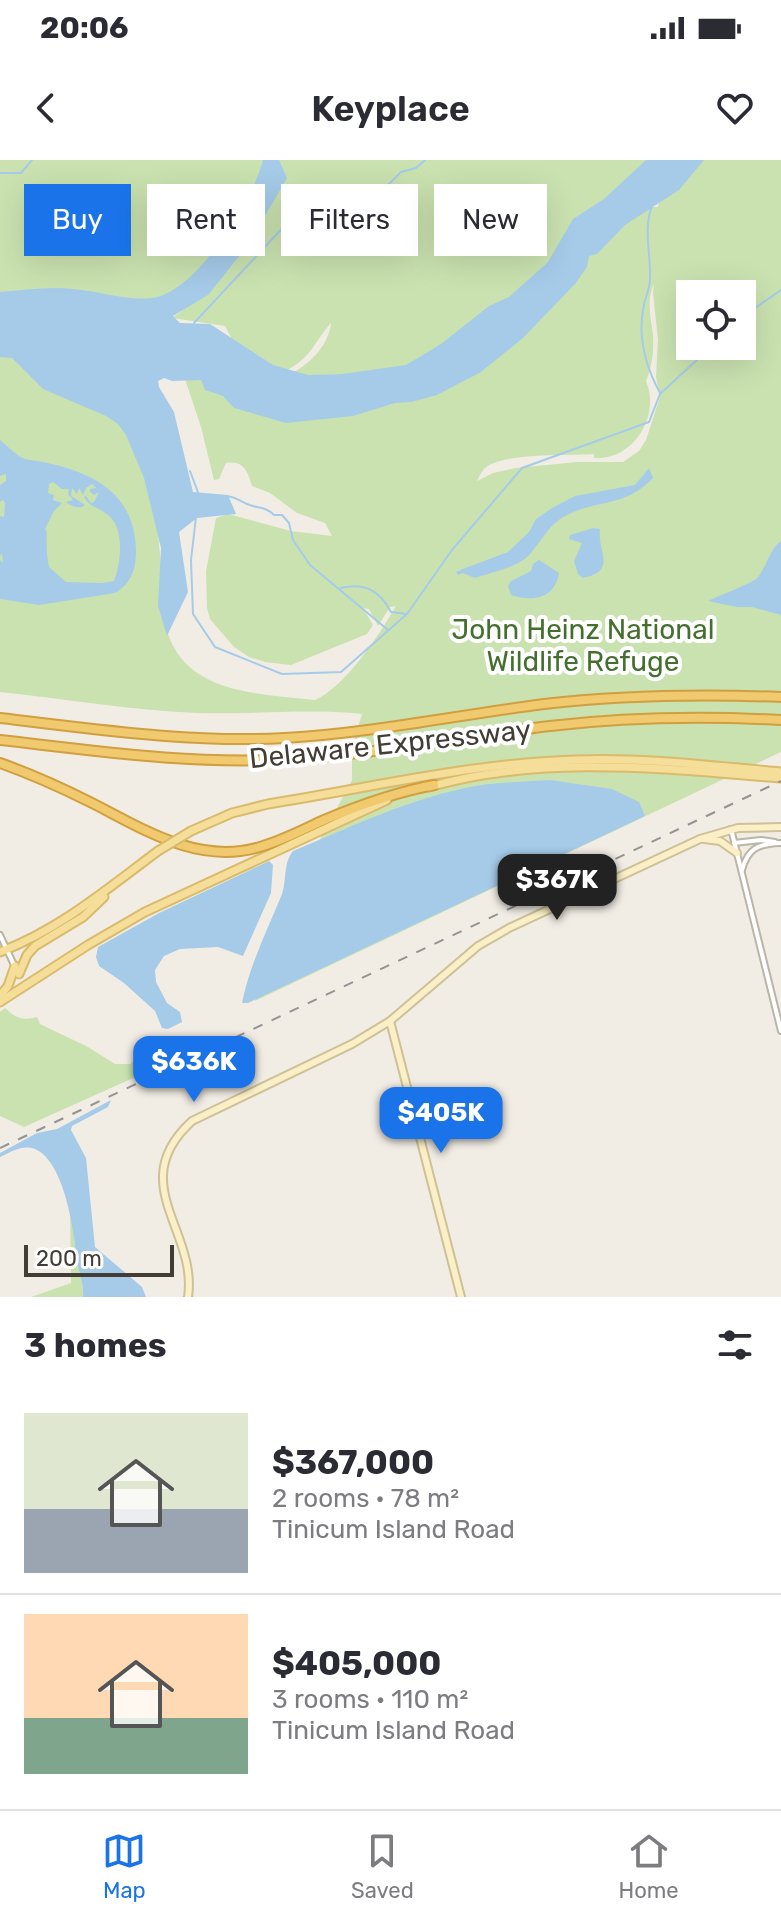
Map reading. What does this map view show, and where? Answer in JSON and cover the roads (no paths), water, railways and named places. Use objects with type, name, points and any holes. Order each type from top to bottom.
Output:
[{"type":"highway","name":"Delaware Expressway","points":[[0,718],[205,739],[278,738],[605,699],[688,695],[781,697]]},
{"type":"highway","name":"Delaware Expressway","points":[[0,740],[199,760],[283,760],[615,720],[715,717],[781,720]]},
{"type":"highway","points":[[0,763],[71,792],[168,840],[217,852],[242,851],[267,845],[368,803],[434,785]]},
{"type":"main road","points":[[2,949],[47,931],[191,831],[223,816],[259,806],[441,775],[572,760],[635,760],[781,772]]},
{"type":"main road","points":[[0,999],[103,935],[184,893],[382,802],[434,785],[551,768],[625,767],[781,778]]},
{"type":"main road","points":[[0,999],[32,948],[83,917],[116,883]]},
{"type":"street","points":[[188,1297],[189,1274],[164,1194],[162,1174],[179,1134],[192,1121],[340,1051],[390,1021],[492,937],[700,839],[731,829],[781,827]]},
{"type":"street","points":[[731,829],[781,1031]]},
{"type":"street","points":[[700,839],[720,841],[737,853]]},
{"type":"street","points":[[734,843],[766,840],[781,843]]},
{"type":"street","points":[[741,871],[753,848],[781,843]]},
{"type":"street","points":[[0,935],[2,949],[26,985]]},
{"type":"street","points":[[390,1021],[461,1297]]},
{"type":"water","points":[[263,160],[279,160],[287,178],[265,216],[265,184],[254,184]]},
{"type":"water","points":[[646,160],[704,160],[679,190],[625,225],[597,254],[589,256],[587,267],[575,284],[523,338],[481,372],[437,395],[395,403],[353,416],[286,423],[234,408],[223,396],[205,390],[201,380],[172,381],[164,378],[158,381],[174,412],[193,492],[228,495],[236,514],[197,518],[179,532],[188,592],[167,636],[158,606],[161,548],[144,478],[126,435],[118,424],[106,416],[43,389],[12,358],[0,357],[0,292],[64,288],[152,298],[169,292],[209,256],[239,256],[208,295],[173,316],[180,323],[210,324],[273,365],[308,375],[342,374],[406,365],[441,344],[489,306],[509,297],[548,262],[573,219],[604,199]]},
{"type":"water","points":[[0,440],[22,458],[61,466],[108,488],[128,514],[134,531],[135,564],[125,585],[115,593],[39,605],[0,599],[0,560],[3,563],[2,554],[0,556],[0,516],[4,517],[5,503],[3,500],[0,502],[0,485],[6,481],[6,474],[0,476]],"holes":[[[53,482],[62,489],[69,489],[68,494],[73,500],[66,502],[78,507],[85,505],[71,496],[72,488],[77,494],[79,488],[83,495],[92,484],[96,488],[90,489],[90,492],[94,495],[99,492],[94,502],[84,497],[108,515],[117,528],[120,556],[114,581],[66,582],[49,567],[45,529],[62,503],[53,500],[54,495],[48,493],[49,484]]]},
{"type":"water","points":[[649,468],[653,478],[643,487],[623,498],[581,509],[562,518],[520,562],[475,578],[456,572],[508,552],[529,532],[536,519],[552,508],[575,496],[635,485]]},
{"type":"water","points":[[600,529],[603,565],[594,575],[583,578],[578,574],[574,561],[582,543],[569,539],[570,535]]},
{"type":"water","points":[[781,541],[781,615],[708,601],[756,579]]},
{"type":"water","points":[[539,560],[559,573],[553,588],[534,598],[511,595],[508,586],[511,581],[531,571],[533,564]]},
{"type":"water","points":[[550,780],[612,789],[639,802],[645,816],[248,1003],[242,1003],[254,961],[282,894],[293,851],[382,814],[451,791]]},
{"type":"water","points":[[269,861],[273,865],[271,893],[243,956],[218,947],[180,949],[164,956],[155,970],[156,982],[167,1003],[180,1012],[182,1022],[168,1029],[162,1028],[155,1011],[124,983],[99,966],[96,957],[98,947],[159,913]]},
{"type":"water","points":[[111,1100],[108,1107],[72,1126],[71,1130],[86,1158],[95,1247],[142,1287],[146,1297],[83,1297],[70,1216],[54,1168],[45,1156],[26,1147],[0,1157],[0,1153],[37,1133],[57,1129]]},
{"type":"waterway","points":[[0,173],[21,173],[32,160]]},
{"type":"waterway","points":[[194,323],[289,221],[300,221],[315,206],[364,206],[401,172],[416,168],[425,160]]},
{"type":"waterway","points":[[652,206],[648,232],[650,283],[644,306],[642,342],[660,393]]},
{"type":"waterway","points":[[756,307],[781,290]]},
{"type":"waterway","points":[[196,517],[191,560],[193,614],[215,647],[282,674],[341,672],[407,614],[452,550],[522,468],[649,422],[660,394],[697,360]]},
{"type":"waterway","points":[[190,471],[199,495]]},
{"type":"waterway","points":[[227,496],[274,515],[282,515],[289,523],[293,540],[310,565],[388,630]]},
{"type":"waterway","points":[[341,588],[364,587],[377,594],[391,612],[406,614]]},
{"type":"railway","points":[[0,1148],[781,781]]},
{"type":"park label","name":"John Heinz National Wildlife Refuge","points":[[583,645]]}]
